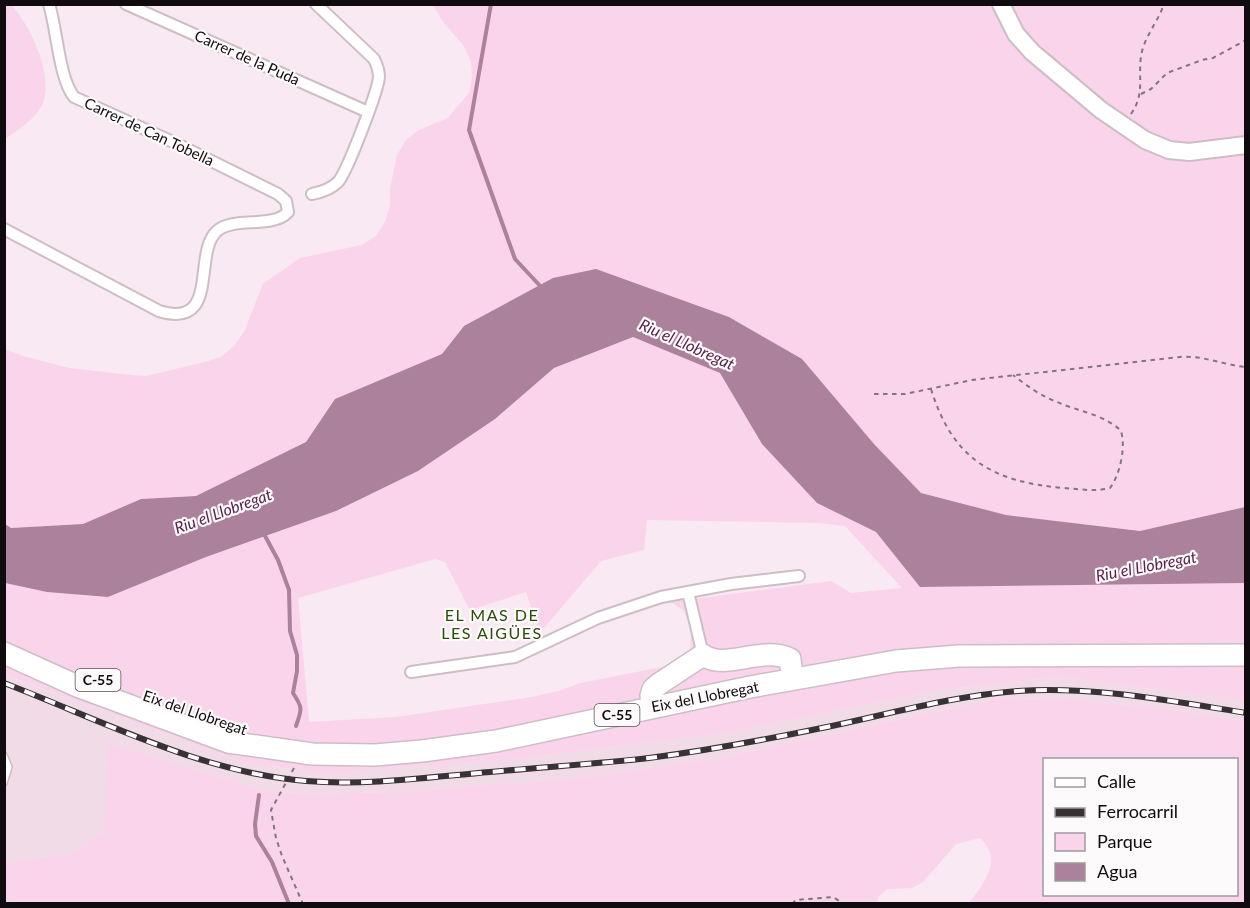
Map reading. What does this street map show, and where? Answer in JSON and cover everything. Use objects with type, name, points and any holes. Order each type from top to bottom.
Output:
[{"type":"highway","name":"Eix del Llobregat","points":[[4,652],[52,663],[214,722],[243,730],[310,742],[348,744],[399,742],[469,733],[859,655],[951,645],[1245,643]]},
{"type":"highway","name":"Eix del Llobregat","points":[[4,652],[77,686],[228,741],[302,753],[386,754],[496,741],[750,687],[896,661],[958,656],[1245,655]]},
{"type":"highway","points":[[651,696],[658,684],[703,655],[714,660],[765,654],[783,656],[790,659],[791,667]]},
{"type":"street","name":"Carrer de Can Tobella","points":[[4,229],[159,311],[176,314],[189,310],[196,304],[203,283],[211,240],[217,231],[228,225],[285,216],[288,212],[286,201],[278,194],[173,142],[74,97],[65,84],[49,4]]},
{"type":"street","name":"Carrer de la Puda","points":[[126,4],[368,112]]},
{"type":"street","points":[[312,194],[328,189],[339,181],[377,89],[379,77],[374,59],[316,4]]},
{"type":"street","points":[[1002,4],[1011,27],[1024,44],[1048,66],[1144,141],[1158,147],[1190,152],[1245,145]]},
{"type":"street","points":[[411,672],[515,657],[598,618],[634,605],[731,584],[799,576]]},
{"type":"street","points":[[688,592],[703,655]]},
{"type":"lane","points":[[4,755],[9,767],[4,783]]},
{"type":"path","points":[[1123,126],[1141,94],[1143,47],[1164,4]]},
{"type":"path","points":[[1141,94],[1151,89],[1167,73],[1213,58],[1245,40]]},
{"type":"path","points":[[874,394],[890,395],[972,380],[1191,356],[1245,367]]},
{"type":"path","points":[[932,389],[941,417],[954,439],[990,470],[1029,484],[1093,490],[1110,488],[1116,475],[1122,448],[1121,431],[1115,425],[1040,395],[1013,375]]},
{"type":"path","points":[[302,753],[271,810],[279,847],[303,903]]},
{"type":"path","points":[[792,903],[796,900],[833,897],[844,903]]},
{"type":"shaded area","points":[[4,675],[240,761],[322,774],[501,761],[729,733],[940,690],[1059,677],[1245,701],[1246,721],[1167,709],[1072,699],[1000,698],[719,758],[585,777],[392,792],[311,794],[262,790],[107,742],[106,831],[72,853],[5,862]]},
{"type":"green space","points":[[4,5],[11,5],[25,24],[38,49],[46,88],[44,100],[37,112],[28,122],[5,139]]},
{"type":"green space","points":[[433,5],[1245,5],[1245,507],[1140,531],[1006,515],[921,493],[874,444],[729,317],[464,326],[442,354],[335,399],[306,442],[196,496],[141,499],[83,524],[10,528],[4,524],[4,349],[69,368],[146,376],[205,362],[221,357],[234,346],[244,332],[263,284],[300,258],[362,245],[376,236],[385,222],[390,205],[390,189],[397,155],[406,140],[419,130],[448,118],[469,93],[472,78],[471,62],[464,46],[444,23]]},
{"type":"green space","points":[[633,337],[720,373],[762,444],[817,503],[876,532],[920,587],[1245,583],[1245,701],[1059,677],[940,690],[729,733],[501,761],[322,774],[240,761],[5,675],[4,583],[47,592],[108,597],[206,557],[336,511],[418,471],[495,419],[554,368]],"holes":[[[647,520],[820,523],[845,526],[902,588],[851,593],[831,581],[671,602],[684,611],[691,631],[690,650],[672,665],[581,683],[532,697],[396,717],[309,722],[298,598],[435,559],[445,562],[470,610],[526,592],[539,634],[601,561],[644,550]]]},
{"type":"green space","points":[[1000,698],[1072,699],[1167,709],[1245,721],[1245,903],[969,903],[985,879],[991,863],[991,855],[980,838],[956,844],[923,882],[912,888],[887,889],[878,897],[878,903],[5,903],[5,862],[72,853],[105,831],[107,742],[262,790],[311,794],[392,792],[585,777],[719,758]]},
{"type":"water","name":"Riu el Llobregat","points":[[596,269],[729,317],[802,359],[874,444],[921,493],[1006,515],[1140,531],[1245,507],[1245,583],[920,587],[876,532],[817,503],[762,444],[720,373],[633,337],[554,368],[495,419],[418,471],[336,511],[206,557],[108,597],[47,592],[5,583],[5,524],[11,528],[83,524],[141,499],[196,496],[306,442],[335,399],[442,354],[464,326],[553,278]]},
{"type":"waterway","points":[[491,4],[469,130],[515,259],[543,289]]},
{"type":"waterway","points":[[264,534],[278,560],[289,590],[290,631],[297,655],[293,693],[299,702],[300,709],[296,726]]},
{"type":"waterway","points":[[259,795],[255,824],[256,836],[272,862],[289,904]]},
{"type":"railway","points":[[4,683],[152,743],[229,768],[267,776],[329,782],[398,780],[649,758],[771,738],[966,697],[1018,691],[1104,693],[1161,699],[1246,713]]},
{"type":"district","name":"EL MAS DE LES AIGÜES","points":[[492,624]]}]
